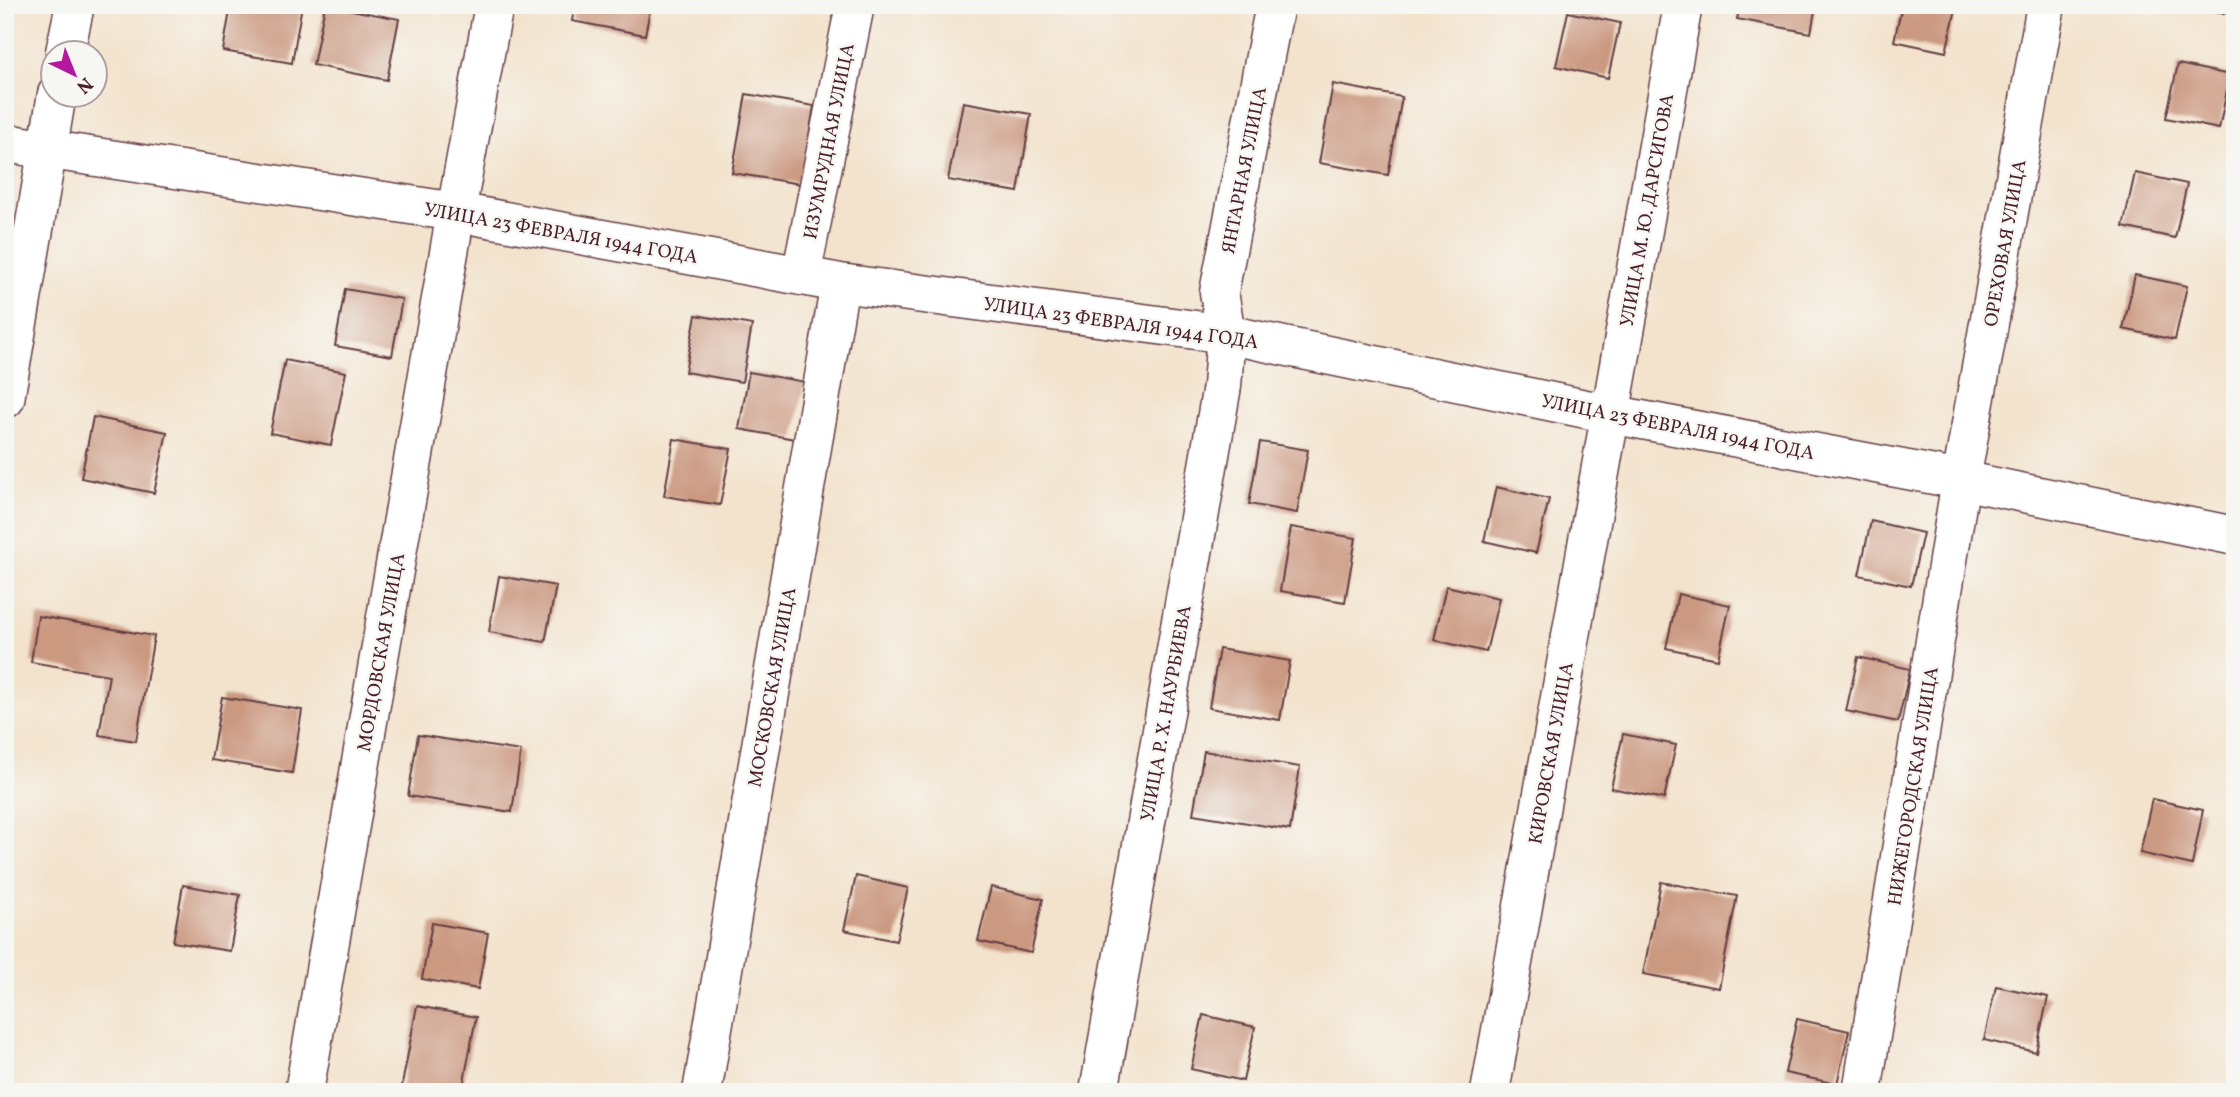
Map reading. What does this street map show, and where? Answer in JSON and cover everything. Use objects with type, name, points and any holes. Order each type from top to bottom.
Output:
[{"type":"street","points":[[68,38],[75,5]]},
{"type":"street","name":"МОРДОВСКАЯ УЛИЦА","points":[[304,1092],[494,5]]},
{"type":"street","name":"ИЗУМРУДНАЯ УЛИЦА","points":[[801,276],[855,5]]},
{"type":"street","name":"ЯНТАРНАЯ УЛИЦА","points":[[1226,334],[1219,292],[1275,5]]},
{"type":"street","name":"УЛИЦА М. Ю. ДАРСИГОВА","points":[[1610,414],[1683,5]]},
{"type":"street","name":"ОРЕХОВАЯ УЛИЦА","points":[[1961,480],[2046,5]]},
{"type":"street","points":[[5,399],[54,108]]},
{"type":"street","name":"УЛИЦА 23 ФЕВРАЛЯ 1944 ГОДА","points":[[5,143],[456,212],[840,283],[1226,334],[1610,414],[1961,480],[2233,536]]},
{"type":"street","name":"МОСКОВСКАЯ УЛИЦА","points":[[702,1092],[840,283]]},
{"type":"street","name":"УЛИЦА Р. Х. НАУРБИЕВА","points":[[1099,1092],[1222,386],[1226,334]]},
{"type":"street","name":"КИРОВСКАЯ УЛИЦА","points":[[1490,1092],[1610,414]]},
{"type":"street","name":"НИЖЕГОРОДСКАЯ УЛИЦА","points":[[1862,1092],[1961,480]]},
{"type":"building","points":[[231,5],[302,5],[292,63],[223,51]]},
{"type":"building","points":[[325,5],[399,19],[387,80],[313,65]]},
{"type":"building","points":[[575,5],[651,5],[645,35],[572,21]]},
{"type":"building","points":[[1740,5],[1816,5],[1811,33],[1737,19]]},
{"type":"building","points":[[1902,5],[1957,5],[1946,52],[1894,41]]},
{"type":"building","points":[[2235,5],[2235,15],[2187,7]]},
{"type":"building","points":[[1568,12],[1620,23],[1608,78],[1556,66]]},
{"type":"building","points":[[2178,64],[2230,75],[2219,129],[2166,118]]},
{"type":"building","points":[[1333,84],[1402,97],[1388,175],[1319,163]]},
{"type":"building","points":[[746,94],[814,106],[801,184],[732,173]]},
{"type":"building","points":[[963,102],[1031,114],[1018,192],[948,180]]},
{"type":"building","points":[[2135,173],[2187,184],[2175,238],[2123,227]]},
{"type":"building","points":[[2135,275],[2187,286],[2175,340],[2123,329]]},
{"type":"building","points":[[345,289],[402,299],[392,356],[335,346]]},
{"type":"building","points":[[696,315],[752,325],[742,382],[685,372]]},
{"type":"building","points":[[285,360],[346,372],[331,445],[270,433]]},
{"type":"building","points":[[749,372],[805,382],[795,439],[739,429]]},
{"type":"building","points":[[93,417],[167,432],[154,493],[81,478]]},
{"type":"building","points":[[674,439],[731,449],[720,505],[664,496]]},
{"type":"building","points":[[1260,442],[1308,450],[1297,513],[1249,504]]},
{"type":"building","points":[[1496,487],[1549,499],[1536,553],[1484,541]]},
{"type":"building","points":[[1871,521],[1923,533],[1911,586],[1859,575]]},
{"type":"building","points":[[1291,527],[1356,538],[1345,602],[1280,591]]},
{"type":"building","points":[[499,576],[556,586],[545,642],[489,632]]},
{"type":"building","points":[[1446,586],[1499,598],[1486,652],[1434,640]]},
{"type":"building","points":[[1678,594],[1730,605],[1718,659],[1666,648]]},
{"type":"building","points":[[38,616],[154,636],[136,741],[99,735],[109,675],[31,662]]},
{"type":"building","points":[[1219,649],[1290,661],[1280,720],[1209,708]]},
{"type":"building","points":[[1858,657],[1910,669],[1898,722],[1846,711]]},
{"type":"building","points":[[222,697],[302,710],[292,773],[211,760]]},
{"type":"building","points":[[1623,734],[1676,745],[1664,799],[1611,788]]},
{"type":"building","points":[[418,735],[521,751],[512,812],[408,796]]},
{"type":"building","points":[[1204,751],[1300,767],[1290,830],[1193,814]]},
{"type":"building","points":[[2152,799],[2203,810],[2192,865],[2140,853]]},
{"type":"building","points":[[856,876],[908,888],[896,941],[844,930]]},
{"type":"building","points":[[1661,882],[1737,896],[1719,988],[1643,974]]},
{"type":"building","points":[[183,885],[240,895],[230,951],[173,942]]},
{"type":"building","points":[[991,887],[1043,899],[1031,953],[978,941]]},
{"type":"building","points":[[432,923],[488,933],[478,989],[422,979]]},
{"type":"building","points":[[1996,986],[2048,997],[2036,1052],[1984,1040]]},
{"type":"building","points":[[417,1006],[476,1017],[462,1092],[401,1090]]},
{"type":"building","points":[[1203,1015],[1255,1027],[1243,1081],[1191,1069]]},
{"type":"building","points":[[1797,1019],[1849,1031],[1837,1084],[1785,1073]]}]
